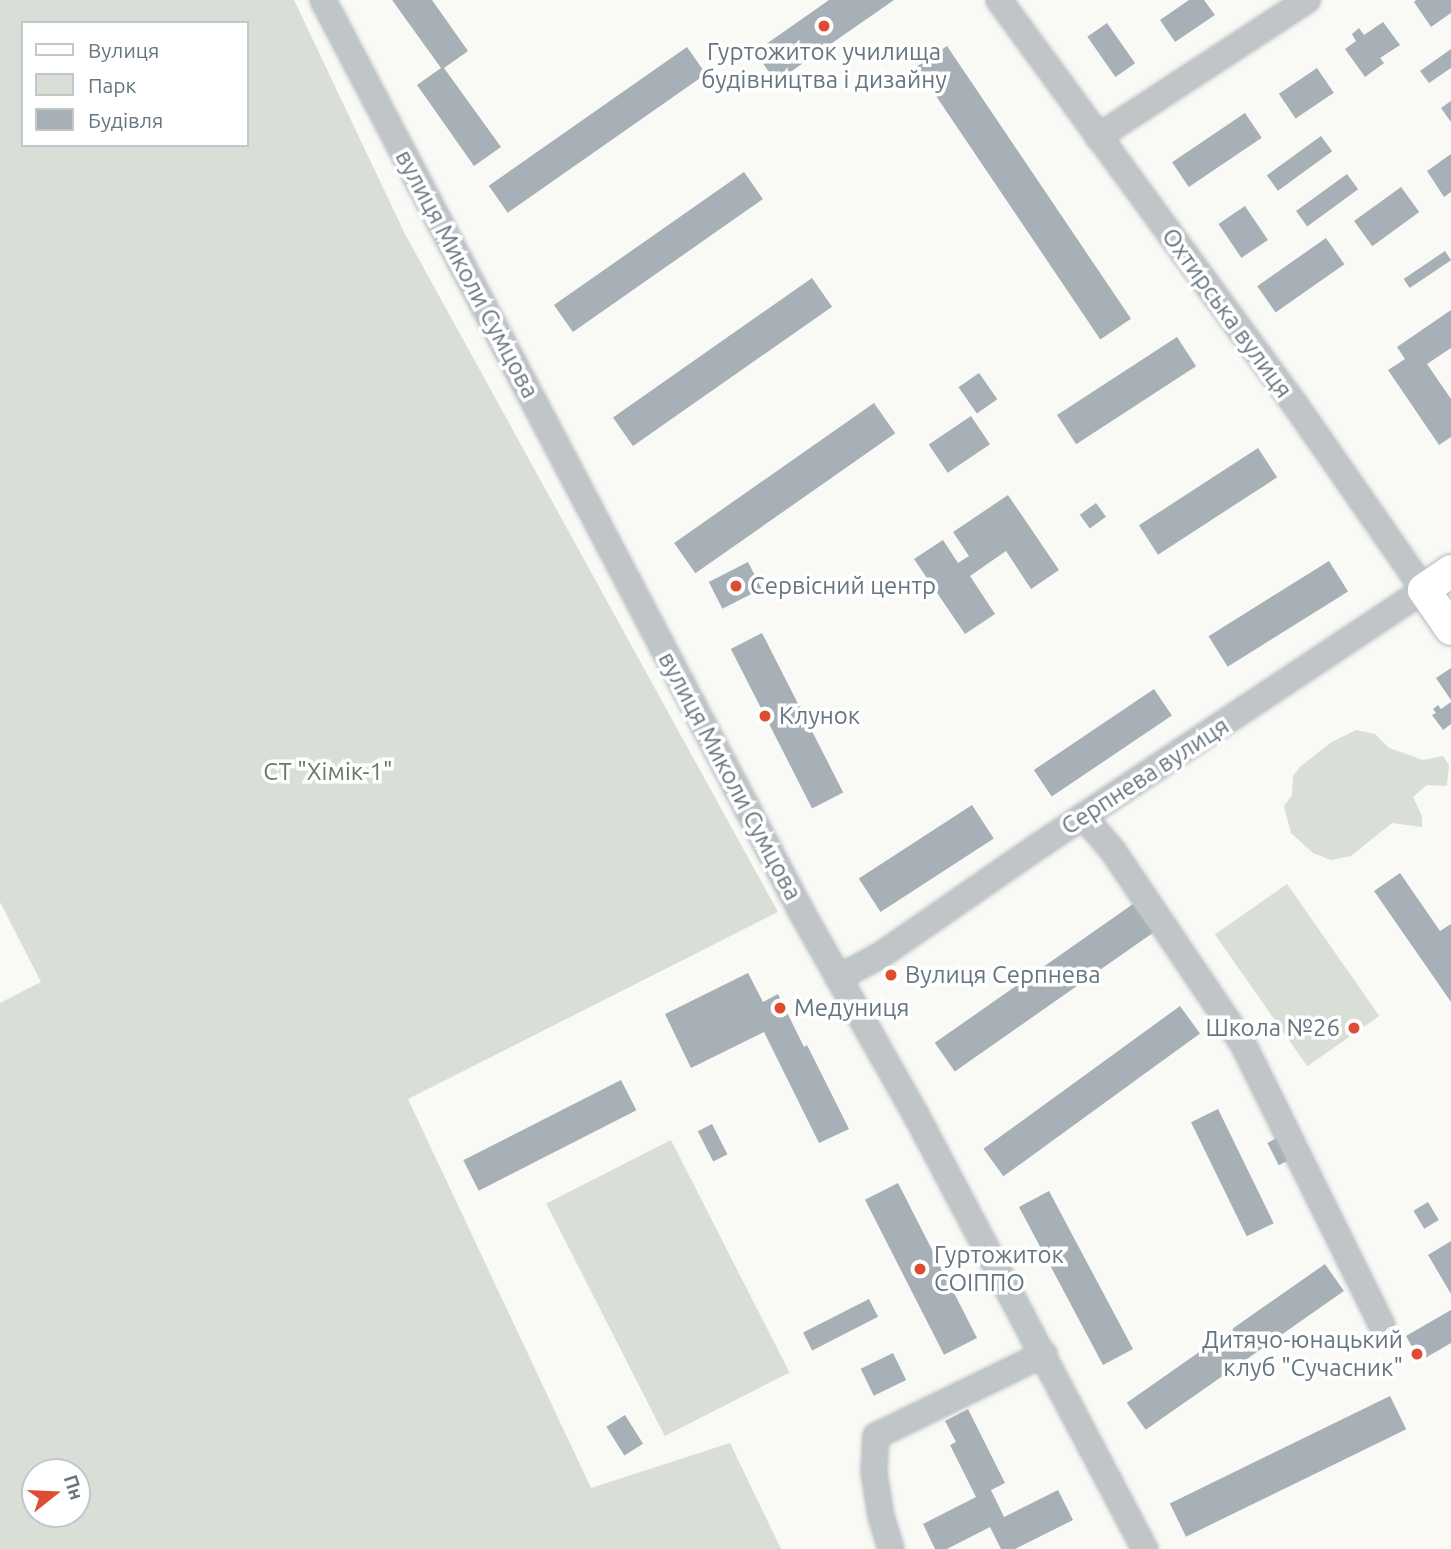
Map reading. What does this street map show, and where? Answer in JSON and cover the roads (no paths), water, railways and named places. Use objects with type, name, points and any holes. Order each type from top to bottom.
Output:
[{"type":"main road","name":"Серпнева вулиця","points":[[1424,590],[1451,571]]},
{"type":"main road","name":"Охтирська вулиця","points":[[1424,590],[1451,629]]},
{"type":"street","name":"вулиця Миколи Сумцова","points":[[323,0],[838,978],[1044,1354],[1145,1549]]},
{"type":"street","name":"Охтирська вулиця","points":[[999,0],[1296,406],[1424,590]]},
{"type":"street","points":[[1098,137],[1307,0]]},
{"type":"street","name":"Серпнева вулиця","points":[[838,978],[881,955],[1083,816],[1424,590]]},
{"type":"street","points":[[1083,816],[1113,851],[1242,1042],[1382,1325]]},
{"type":"street","points":[[891,1549],[881,1517],[874,1472],[876,1436],[1044,1354]]},
{"type":"place","name":"Гуртожиток училища будівництва і дизайну","points":[[824,26]]},
{"type":"place","name":"Сервісний центр","points":[[736,586]]},
{"type":"place","name":"Клунок","points":[[765,716]]},
{"type":"place","name":"Вулиця Серпнева","points":[[891,975]]},
{"type":"place","name":"Медуниця","points":[[780,1008]]},
{"type":"place","name":"Школа №26","points":[[1354,1028]]},
{"type":"place","name":"Гуртожиток СОІППО","points":[[920,1269]]},
{"type":"place","name":"Дитячо-юнацький клуб \"Сучасник\"","points":[[1417,1354]]},
{"type":"park label","name":"СТ \"Хімік-1\"","points":[[328,772]]}]
